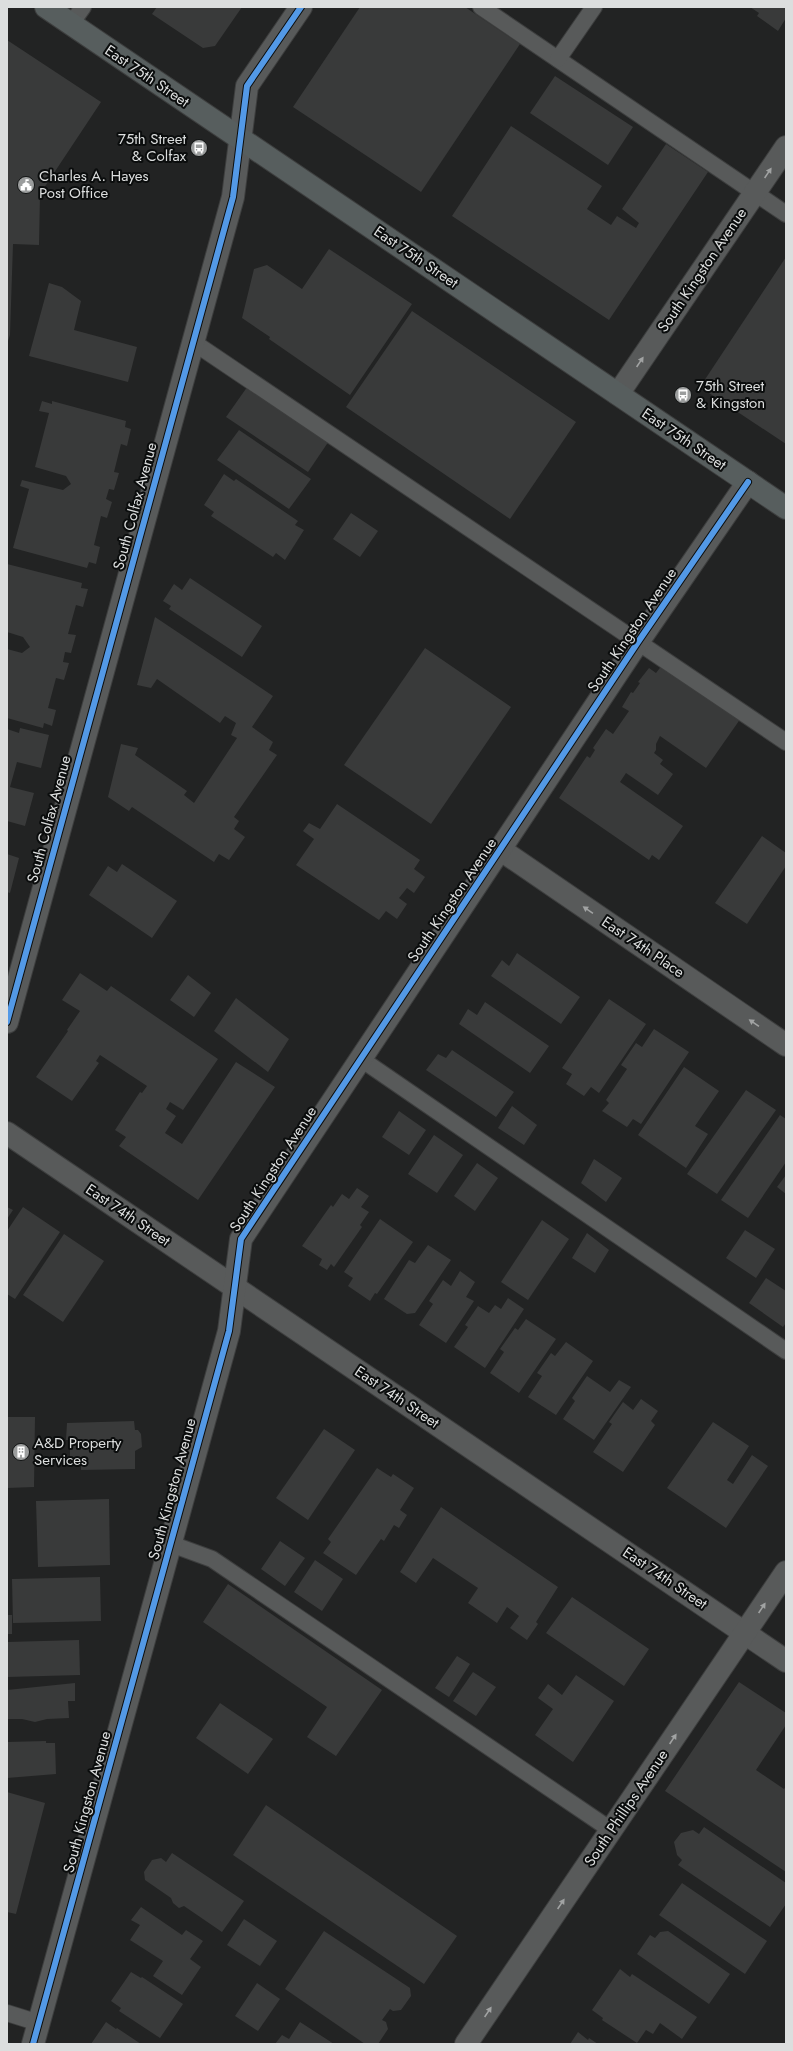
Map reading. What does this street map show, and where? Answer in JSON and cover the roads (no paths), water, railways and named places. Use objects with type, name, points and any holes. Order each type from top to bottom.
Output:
[{"type":"main road","name":"East 75th Street","points":[[46,7],[77,15],[239,138],[786,508]]},
{"type":"street","name":"South Colfax Avenue","points":[[7,1022],[233,197],[239,138],[247,86],[301,7]]},
{"type":"street","name":"South Kingston Avenue","points":[[618,394],[786,147]]},
{"type":"street","name":"South Kingston Avenue","points":[[33,2044],[229,1331],[240,1239],[501,850],[638,642],[748,482]]},
{"type":"street","name":"East 74th Place","points":[[501,850],[786,1044]]},
{"type":"street","name":"East 74th Street","points":[[7,1132],[786,1661]]},
{"type":"street","name":"South Phillips Avenue","points":[[466,2044],[786,1572]]},
{"type":"lane","points":[[481,7],[786,214]]},
{"type":"lane","points":[[558,59],[594,7]]},
{"type":"lane","points":[[193,342],[786,742]]},
{"type":"lane","points":[[361,1058],[786,1351]]},
{"type":"lane","points":[[171,1544],[212,1559],[611,1830]]},
{"type":"lane","points":[[7,2013],[39,2023]]},
{"type":"place","name":"75th Street & Colfax","points":[[199,148]]},
{"type":"place","name":"Charles A. Hayes Post Office","points":[[26,185]]},
{"type":"place","name":"75th Street & Kingston","points":[[683,395]]},
{"type":"place","name":"A&D Property Services","points":[[21,1452]]}]
